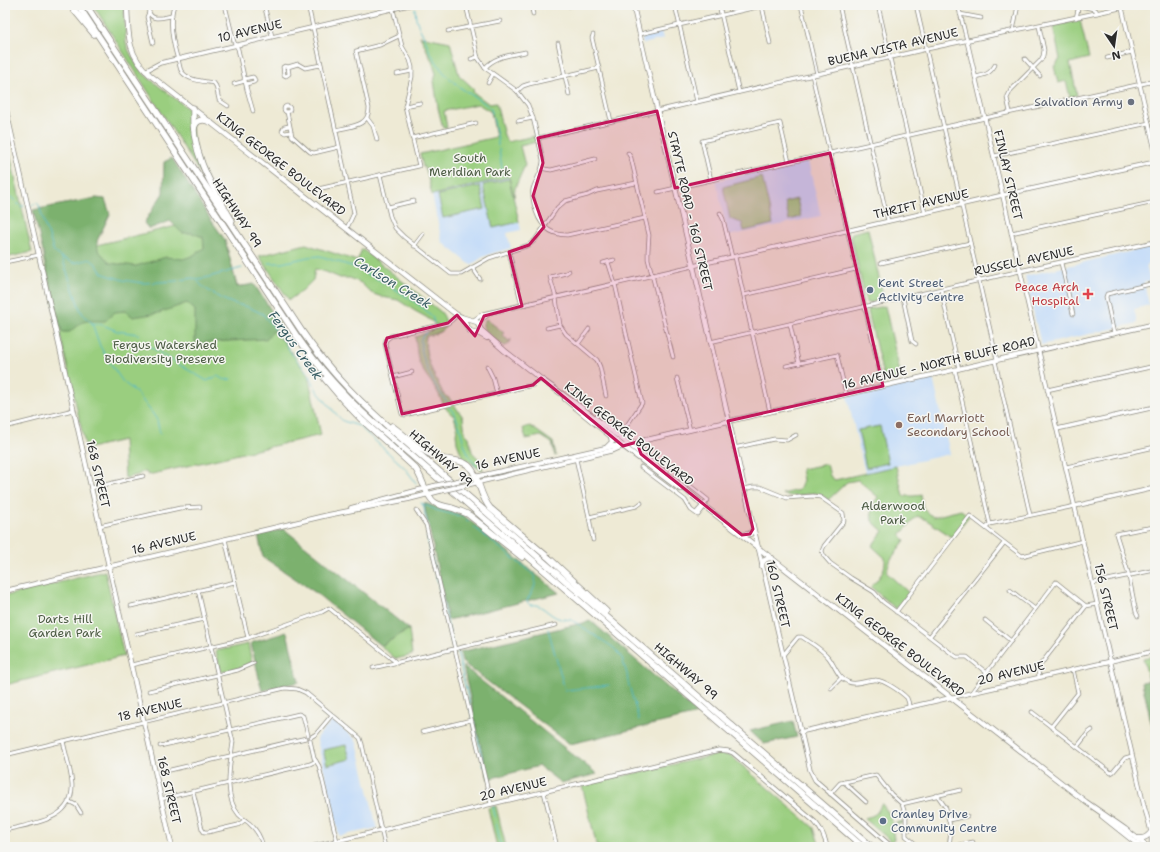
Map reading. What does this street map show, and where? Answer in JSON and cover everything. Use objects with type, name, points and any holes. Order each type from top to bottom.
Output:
[{"type":"highway","points":[[70,5],[134,89]]},
{"type":"highway","name":"HIGHWAY 99","points":[[78,5],[309,354],[358,409],[863,847]]},
{"type":"highway","name":"HIGHWAY 99","points":[[86,5],[310,344],[344,386],[397,435],[872,847]]},
{"type":"highway","points":[[89,5],[128,68]]},
{"type":"highway","points":[[193,108],[194,135],[201,162],[209,181],[260,270]]},
{"type":"highway","points":[[194,135],[194,125],[197,121],[204,120],[210,122]]},
{"type":"highway","points":[[287,321],[307,354],[337,393],[372,430],[412,465],[419,474],[426,492],[432,500],[438,504],[461,511],[469,516],[579,602]]},
{"type":"highway","points":[[344,386],[423,450],[442,459],[466,464],[475,476],[484,499],[493,511],[567,574],[658,661]]},
{"type":"main road","name":"KING GEORGE BOULEVARD","points":[[127,5],[131,49],[136,60],[145,71],[459,316],[468,326]]},
{"type":"main road","name":"STAYTE ROAD - 160 STREET","points":[[633,5],[728,421]]},
{"type":"main road","name":"168 STREET","points":[[5,105],[172,847]]},
{"type":"main road","name":"KING GEORGE BOULEVARD","points":[[459,316],[473,320]]},
{"type":"main road","points":[[473,320],[478,322],[480,326],[478,330],[474,332],[469,330],[468,326],[473,320]]},
{"type":"main road","name":"16 AVENUE - NORTH BLUFF ROAD","points":[[728,421],[1155,324]]},
{"type":"main road","name":"KING GEORGE BOULEVARD","points":[[480,326],[483,332],[574,406],[612,436],[641,454],[671,477],[703,505]]},
{"type":"main road","name":"KING GEORGE BOULEVARD","points":[[474,332],[480,334],[505,350]]},
{"type":"main road","name":"KING GEORGE BOULEVARD","points":[[543,380],[581,408],[669,481],[758,547],[1086,802],[1141,847]]},
{"type":"main road","name":"16 AVENUE","points":[[5,591],[426,492],[440,491],[462,486],[728,421]]},
{"type":"main road","name":"160 STREET","points":[[728,421],[758,547]]},
{"type":"main road","points":[[607,447],[612,442],[612,436]]},
{"type":"main road","points":[[641,454],[640,448],[646,440]]},
{"type":"main road","name":"16 AVENUE","points":[[426,492],[434,486],[475,476],[607,447],[626,445]]},
{"type":"main road","points":[[576,459],[580,454]]},
{"type":"main road","points":[[527,470],[538,463]]},
{"type":"main road","points":[[742,535],[750,534],[754,529]]},
{"type":"main road","points":[[762,566],[765,560],[772,558]]},
{"type":"main road","name":"KING GEORGE BOULEVARD","points":[[1086,802],[1150,847]]},
{"type":"main road","points":[[1137,838],[1146,838],[1152,831]]},
{"type":"street","points":[[147,5],[150,16],[153,18],[172,16]]},
{"type":"street","points":[[174,5],[172,16],[173,38],[181,71],[191,78],[214,83],[219,100],[228,106]]},
{"type":"street","points":[[225,5],[253,112]]},
{"type":"street","points":[[264,5],[272,36]]},
{"type":"street","points":[[308,5],[354,213],[347,228]]},
{"type":"street","name":"10 AVENUE","points":[[145,71],[160,63],[392,7],[409,5]]},
{"type":"street","points":[[466,5],[478,57],[485,68],[517,91],[528,105],[533,118],[542,156],[542,167],[534,185],[532,196],[537,215],[544,226],[556,234],[567,235],[645,218]]},
{"type":"street","points":[[531,5],[533,14]]},
{"type":"street","points":[[675,5],[697,102]]},
{"type":"street","points":[[719,5],[739,92]]},
{"type":"street","points":[[801,5],[817,74]]},
{"type":"street","points":[[839,5],[888,222]]},
{"type":"street","points":[[878,5],[925,213]]},
{"type":"street","points":[[916,5],[1030,515]]},
{"type":"street","points":[[1013,31],[1018,5]]},
{"type":"street","points":[[1076,18],[1077,5],[1094,9],[1097,13]]},
{"type":"street","name":"BUENA VISTA AVENUE","points":[[657,111],[926,49],[1134,5]]},
{"type":"street","points":[[640,34],[764,6],[770,43]]},
{"type":"street","name":"FINLAY STREET","points":[[959,6],[1038,351]]},
{"type":"street","points":[[318,190],[419,166],[405,106],[411,83],[412,71],[410,60],[402,46],[392,7]]},
{"type":"street","points":[[1122,8],[1155,150]]},
{"type":"street","points":[[149,12],[147,17],[153,43]]},
{"type":"street","points":[[960,14],[981,18]]},
{"type":"street","points":[[448,32],[500,21]]},
{"type":"street","points":[[1010,112],[1008,102],[1011,90],[1041,60],[1043,56],[1044,50],[1038,26]]},
{"type":"street","points":[[593,35],[592,38],[611,121]]},
{"type":"street","points":[[336,130],[363,122],[369,113],[356,51],[380,44],[399,36]]},
{"type":"street","points":[[558,43],[569,95]]},
{"type":"street","points":[[485,68],[488,64],[498,59],[525,52]]},
{"type":"street","points":[[1107,58],[1132,52]]},
{"type":"street","points":[[471,59],[478,57]]},
{"type":"street","points":[[1026,59],[1040,76]]},
{"type":"street","points":[[288,67],[295,64],[305,68],[321,65]]},
{"type":"street","points":[[976,77],[992,71],[995,65]]},
{"type":"street","points":[[517,91],[523,86],[529,84],[599,68]]},
{"type":"street","points":[[397,74],[412,71]]},
{"type":"street","points":[[488,83],[493,74]]},
{"type":"street","points":[[812,75],[882,386]]},
{"type":"street","points":[[234,84],[245,81]]},
{"type":"street","points":[[658,192],[1010,112],[1155,81]]},
{"type":"street","points":[[405,106],[420,103]]},
{"type":"street","points":[[538,138],[657,111]]},
{"type":"street","points":[[287,112],[292,136],[310,152],[314,153],[339,147]]},
{"type":"street","points":[[367,118],[373,126],[377,140]]},
{"type":"street","points":[[518,121],[533,118]]},
{"type":"street","points":[[412,138],[476,123]]},
{"type":"street","points":[[711,180],[702,141],[780,123],[789,162]]},
{"type":"street","points":[[994,156],[1149,123]]},
{"type":"street","points":[[289,126],[284,127],[282,131],[285,133],[291,132]]},
{"type":"street","points":[[628,153],[631,158],[650,239],[648,255],[673,357]]},
{"type":"street","points":[[542,167],[551,170],[595,159]]},
{"type":"street","name":"THRIFT AVENUE","points":[[473,320],[483,314],[1003,195],[1155,162]]},
{"type":"street","points":[[380,175],[392,222],[395,228],[414,246],[451,274],[456,275],[461,274],[489,258],[529,245],[535,240],[559,205],[565,201],[598,191],[636,183]]},
{"type":"street","points":[[388,207],[414,201]]},
{"type":"street","points":[[1011,233],[1155,202]]},
{"type":"street","points":[[720,213],[744,294],[770,412]]},
{"type":"street","points":[[414,246],[424,234]]},
{"type":"street","name":"RUSSELL AVENUE","points":[[710,342],[1020,271],[1155,242]]},
{"type":"street","points":[[880,263],[970,243]]},
{"type":"street","points":[[509,252],[522,306]]},
{"type":"street","points":[[5,262],[39,255]]},
{"type":"street","points":[[603,263],[614,260]]},
{"type":"street","points":[[608,262],[615,284],[642,404],[625,428]]},
{"type":"street","points":[[1061,263],[1073,314]]},
{"type":"street","points":[[472,267],[480,279]]},
{"type":"street","points":[[744,294],[856,269]]},
{"type":"street","points":[[569,271],[550,277],[556,298],[560,326],[566,334],[595,357],[598,362],[606,396]]},
{"type":"street","points":[[1114,334],[1106,297],[1107,294],[1155,283]]},
{"type":"street","points":[[941,290],[990,524]]},
{"type":"street","points":[[903,298],[912,341],[916,344]]},
{"type":"street","points":[[480,326],[482,319],[490,313]]},
{"type":"street","points":[[459,316],[448,323],[391,336],[386,340],[385,344],[401,413],[403,415],[497,394],[533,385],[543,380]]},
{"type":"street","points":[[790,324],[799,364]]},
{"type":"street","points":[[547,328],[560,326]]},
{"type":"street","points":[[578,344],[590,329]]},
{"type":"street","name":"156 STREET","points":[[1038,351],[1132,756],[1144,806],[1152,831],[1150,847]]},
{"type":"street","points":[[786,366],[837,355],[846,394]]},
{"type":"street","points":[[487,366],[497,394]]},
{"type":"street","points":[[1048,390],[1155,366]]},
{"type":"street","points":[[393,377],[412,372]]},
{"type":"street","points":[[677,378],[690,430]]},
{"type":"street","points":[[1057,429],[1155,407]]},
{"type":"street","points":[[5,427],[73,410]]},
{"type":"street","points":[[734,448],[774,439],[787,440],[796,435]]},
{"type":"street","points":[[1066,468],[1155,447]]},
{"type":"street","points":[[576,459],[593,540]]},
{"type":"street","points":[[641,467],[685,500],[691,510],[697,514],[708,500],[684,481]]},
{"type":"street","points":[[91,488],[143,476]]},
{"type":"street","points":[[744,489],[753,487],[760,488],[787,498],[813,496],[820,497],[843,513],[844,521],[824,546],[822,551],[830,563],[874,592],[883,602],[951,653],[957,657],[967,657],[987,672]]},
{"type":"street","points":[[986,528],[990,524],[1155,488]]},
{"type":"street","points":[[589,517],[637,506],[641,503]]},
{"type":"street","points":[[99,526],[180,508],[200,507]]},
{"type":"street","points":[[416,510],[426,525],[491,804]]},
{"type":"street","points":[[896,612],[970,516],[1022,556],[1083,541]]},
{"type":"street","points":[[1138,616],[1116,534],[1155,527]]},
{"type":"street","points":[[226,539],[248,638]]},
{"type":"street","points":[[930,636],[1004,543]]},
{"type":"street","name":"160 STREET","points":[[758,547],[782,656],[810,770],[815,780],[830,794]]},
{"type":"street","points":[[1093,584],[1155,570]]},
{"type":"street","points":[[131,606],[235,582]]},
{"type":"street","points":[[971,692],[1056,582],[1086,606]]},
{"type":"street","points":[[198,590],[233,742],[229,792],[233,806],[238,814],[257,832],[263,847]]},
{"type":"street","points":[[1010,590],[1035,609]]},
{"type":"street","points":[[1039,677],[1038,670],[1086,606],[1097,604]]},
{"type":"street","points":[[131,665],[248,638],[322,612],[329,608],[397,662]]},
{"type":"street","points":[[136,634],[204,618]]},
{"type":"street","points":[[984,620],[1011,641]]},
{"type":"street","points":[[373,668],[455,650],[556,625]]},
{"type":"street","points":[[782,656],[799,636],[802,637],[829,658],[841,678],[848,682],[857,684],[876,680],[886,682],[906,698],[910,707]]},
{"type":"street","points":[[779,642],[785,647],[789,647]]},
{"type":"street","name":"20 AVENUE","points":[[800,732],[1155,651]]},
{"type":"street","points":[[149,691],[238,670],[254,663]]},
{"type":"street","points":[[1051,727],[1078,693],[1073,670]]},
{"type":"street","points":[[831,688],[841,678]]},
{"type":"street","name":"18 AVENUE","points":[[5,755],[285,688],[301,690],[332,715]]},
{"type":"street","points":[[1032,712],[1111,773],[1125,758],[1132,756]]},
{"type":"street","points":[[160,746],[230,729],[299,714],[302,715],[304,717],[316,761],[319,766],[335,842],[334,847]]},
{"type":"street","points":[[166,771],[309,737],[316,734],[332,715],[357,735],[360,740],[385,847]]},
{"type":"street","points":[[422,732],[471,720]]},
{"type":"street","points":[[1077,747],[1092,730]]},
{"type":"street","points":[[6,830],[52,818],[62,811],[72,790],[72,782],[63,741]]},
{"type":"street","name":"20 AVENUE","points":[[312,847],[719,750],[733,753],[746,762],[815,822],[825,836],[827,847]]},
{"type":"street","points":[[161,798],[310,764],[316,761]]},
{"type":"street","points":[[892,847],[830,794],[840,783],[876,775],[891,794],[902,804],[906,817],[906,836],[919,847]]},
{"type":"street","points":[[844,782],[866,802]]},
{"type":"street","points":[[902,804],[961,790]]},
{"type":"street","points":[[193,791],[204,832],[238,825],[245,820]]},
{"type":"street","points":[[544,792],[557,847]]},
{"type":"street","points":[[937,795],[946,808],[949,820],[951,830],[948,847],[973,842]]},
{"type":"street","points":[[68,801],[76,805],[81,813]]},
{"type":"street","points":[[949,820],[967,816]]},
{"type":"street","points":[[906,830],[921,827]]},
{"type":"highlighted area","points":[[657,111],[675,188],[830,153],[883,386],[728,421],[753,529],[750,534],[742,535],[641,454],[637,442],[623,446],[541,378],[533,385],[402,414],[385,344],[387,338],[448,323],[457,315],[475,336],[484,316],[522,306],[509,252],[529,245],[544,227],[533,196],[543,163],[538,138]]},
{"type":"shaded area","points":[[661,31],[663,39],[643,44],[642,39],[645,35]]},
{"type":"shaded area","points":[[808,161],[821,216],[728,236],[716,181]]},
{"type":"shaded area","points":[[509,177],[521,230],[507,233],[511,248],[490,254],[471,265],[442,242],[432,195]]},
{"type":"shaded area","name":"Peace Arch Hospital","points":[[1149,247],[1153,263],[1146,265],[1150,281],[1142,283],[1144,283],[1149,305],[1134,309],[1137,323],[1041,345],[1025,276]]},
{"type":"shaded area","name":"Earl Marriott Secondary School","points":[[933,378],[950,454],[865,473],[847,396]]},
{"type":"shaded area","points":[[333,720],[354,738],[357,743],[377,828],[339,836],[317,740],[318,736]]},
{"type":"green space","points":[[93,5],[124,5],[126,43],[129,51],[137,66],[146,76],[191,111],[191,123],[198,156],[205,177],[216,198]]},
{"type":"green space","points":[[1080,20],[1089,58],[1070,63],[1077,95],[1070,97],[1066,81],[1058,83],[1054,66],[1060,59],[1053,26]]},
{"type":"green space","name":"South Meridian Park","points":[[420,36],[450,42],[459,75],[474,89],[473,92],[489,104],[496,103],[507,142],[535,136],[536,142],[520,146],[525,165],[515,188],[514,197],[509,177],[432,195],[426,169],[423,167],[420,154],[496,137],[491,112],[478,104],[444,111],[447,128],[443,128],[434,81],[436,74],[432,61]]},
{"type":"green space","points":[[5,133],[32,252],[5,258]]},
{"type":"green space","points":[[172,158],[225,240],[237,287],[254,284],[280,324],[266,339],[195,343],[195,310],[187,303],[159,313],[133,317],[126,311],[115,312],[105,321],[82,322],[70,332],[62,332],[33,210],[96,198],[105,199],[110,214],[97,241],[98,250],[110,263],[136,266],[166,257],[183,259],[192,256],[204,248],[203,237],[192,233],[182,233],[170,221],[149,229],[144,223],[163,193],[164,162]]},
{"type":"green space","points":[[762,177],[773,224],[744,231],[742,223],[730,219],[723,187]]},
{"type":"green space","points":[[509,179],[519,222],[493,228],[483,185]]},
{"type":"green space","points":[[480,186],[485,209],[443,218],[438,195]]},
{"type":"green space","points":[[797,199],[801,217],[789,220],[785,202]]},
{"type":"green space","name":"Fergus Watershed Biodiversity Preserve","points":[[209,218],[225,240],[237,286],[253,286],[259,308],[280,339],[281,338],[308,375],[321,435],[148,475],[146,472],[142,472],[138,475],[125,478],[123,440],[86,449],[43,258]]},
{"type":"green space","points":[[868,229],[884,300],[867,303],[851,235],[852,233]]},
{"type":"green space","points":[[306,244],[357,261],[362,249],[441,312],[446,322],[445,326],[440,332],[426,336],[426,352],[444,395],[449,398],[463,417],[465,433],[469,437],[472,452],[479,459],[483,470],[463,458],[457,443],[457,427],[454,416],[446,408],[421,366],[417,356],[415,337],[433,330],[435,324],[398,300],[371,293],[361,283],[350,278],[340,278],[315,269],[313,280],[303,290],[289,300],[259,256]]},
{"type":"green space","points":[[885,306],[901,377],[885,381],[868,311],[869,309]]},
{"type":"green space","points":[[486,319],[503,332],[504,333],[502,335],[509,341],[511,339],[508,345],[504,346],[488,334],[483,326]]},
{"type":"green space","points":[[530,426],[553,442],[556,456],[552,443],[541,436],[526,439],[523,428]]},
{"type":"green space","points":[[880,426],[888,463],[866,468],[858,430]]},
{"type":"green space","name":"Alderwood Park","points":[[827,464],[830,476],[835,480],[896,466],[903,496],[921,495],[923,508],[933,517],[961,510],[969,516],[952,537],[925,519],[917,516],[900,535],[905,540],[891,559],[886,572],[909,593],[896,609],[871,587],[881,574],[885,563],[885,558],[872,546],[883,531],[872,521],[871,507],[878,497],[858,480],[847,482],[828,500],[816,493],[798,496],[787,496],[782,494],[799,490],[803,480],[801,469]]},
{"type":"green space","points":[[424,503],[463,515],[559,593],[448,620]]},
{"type":"green space","points":[[284,529],[409,629],[381,646],[316,593],[263,557],[258,535]]},
{"type":"green space","name":"Darts Hill Garden Park","points":[[105,571],[124,656],[5,685],[5,596]]},
{"type":"green space","points":[[591,621],[698,714],[570,744],[462,662],[460,652]]},
{"type":"green space","points":[[409,629],[412,655],[396,659],[381,646]]},
{"type":"green space","points":[[287,632],[299,682],[262,691],[251,643]]},
{"type":"green space","points":[[248,644],[252,663],[221,672],[216,651]]},
{"type":"green space","points":[[1152,656],[1155,668],[1155,738],[1142,682],[1149,681],[1143,658]]},
{"type":"green space","points":[[463,666],[597,774],[561,783],[539,766],[488,779]]},
{"type":"green space","points":[[1155,680],[1155,738],[1142,682]]},
{"type":"green space","points":[[793,721],[797,737],[764,744],[750,731]]},
{"type":"green space","points":[[346,745],[350,759],[327,765],[323,750]]},
{"type":"green space","points":[[720,754],[731,756],[814,828],[820,847],[597,847],[582,785]]},
{"type":"green space","points":[[881,804],[888,812],[893,824],[903,821],[903,823],[892,826],[894,839],[892,842],[864,818],[875,814]]},
{"type":"green space","points":[[496,806],[506,847],[497,847],[488,808]]},
{"type":"waterway","points":[[415,9],[419,27],[430,52],[441,69],[461,88],[491,109],[498,146]]},
{"type":"waterway","points":[[499,149],[503,175]]},
{"type":"waterway","name":"Fergus Creek","points":[[5,191],[20,206],[24,206]]},
{"type":"waterway","name":"Fergus Creek","points":[[31,205],[37,203],[39,205],[54,252],[74,263],[90,259],[96,264],[102,273],[123,280],[143,283],[176,281],[192,278],[196,279],[242,268]]},
{"type":"waterway","name":"Carlson Creek","points":[[268,263],[282,263],[320,256],[354,267],[389,285],[422,307],[432,316],[434,323]]},
{"type":"waterway","points":[[62,258],[80,309],[84,316],[92,323],[100,346],[123,382],[136,392],[153,414],[157,420],[160,434]]},
{"type":"waterway","name":"Fergus Creek","points":[[196,279],[203,287],[220,298],[248,307],[263,314],[285,342],[291,353],[309,374],[317,391],[337,415],[343,421],[359,426],[405,468],[416,483]]},
{"type":"waterway","points":[[92,323],[103,325],[117,331],[138,334],[151,347],[207,381],[217,376],[225,380],[231,379]]},
{"type":"waterway","name":"Carlson Creek","points":[[428,331],[421,338],[421,346],[425,363],[433,381],[448,403]]},
{"type":"waterway","name":"Carlson Creek","points":[[449,407],[456,417],[468,453],[476,467]]},
{"type":"waterway","points":[[421,503],[436,510],[460,516],[470,522]]},
{"type":"waterway","points":[[422,504],[430,529]]},
{"type":"waterway","name":"Carlson Creek","points":[[474,527],[533,574],[535,577],[535,584],[527,602],[530,605],[538,606],[553,616],[561,619]]},
{"type":"waterway","points":[[427,537],[453,647]]},
{"type":"waterway","points":[[563,619],[575,622],[614,648],[622,658],[639,720]]},
{"type":"waterway","points":[[548,629],[565,690],[609,685]]},
{"type":"waterway","points":[[457,651],[484,767]]},
{"type":"waterway","points":[[493,806],[501,847]]},
{"type":"place","name":"Salvation Army","points":[[1131,102]]},
{"type":"place","name":"Kent Street Activity Centre","points":[[870,290]]},
{"type":"place","name":"Peace Arch Hospital","points":[[1088,294]]},
{"type":"place","name":"Earl Marriott Secondary School","points":[[899,425]]},
{"type":"place","name":"Cranley Drive Community Centre","points":[[883,821]]}]
